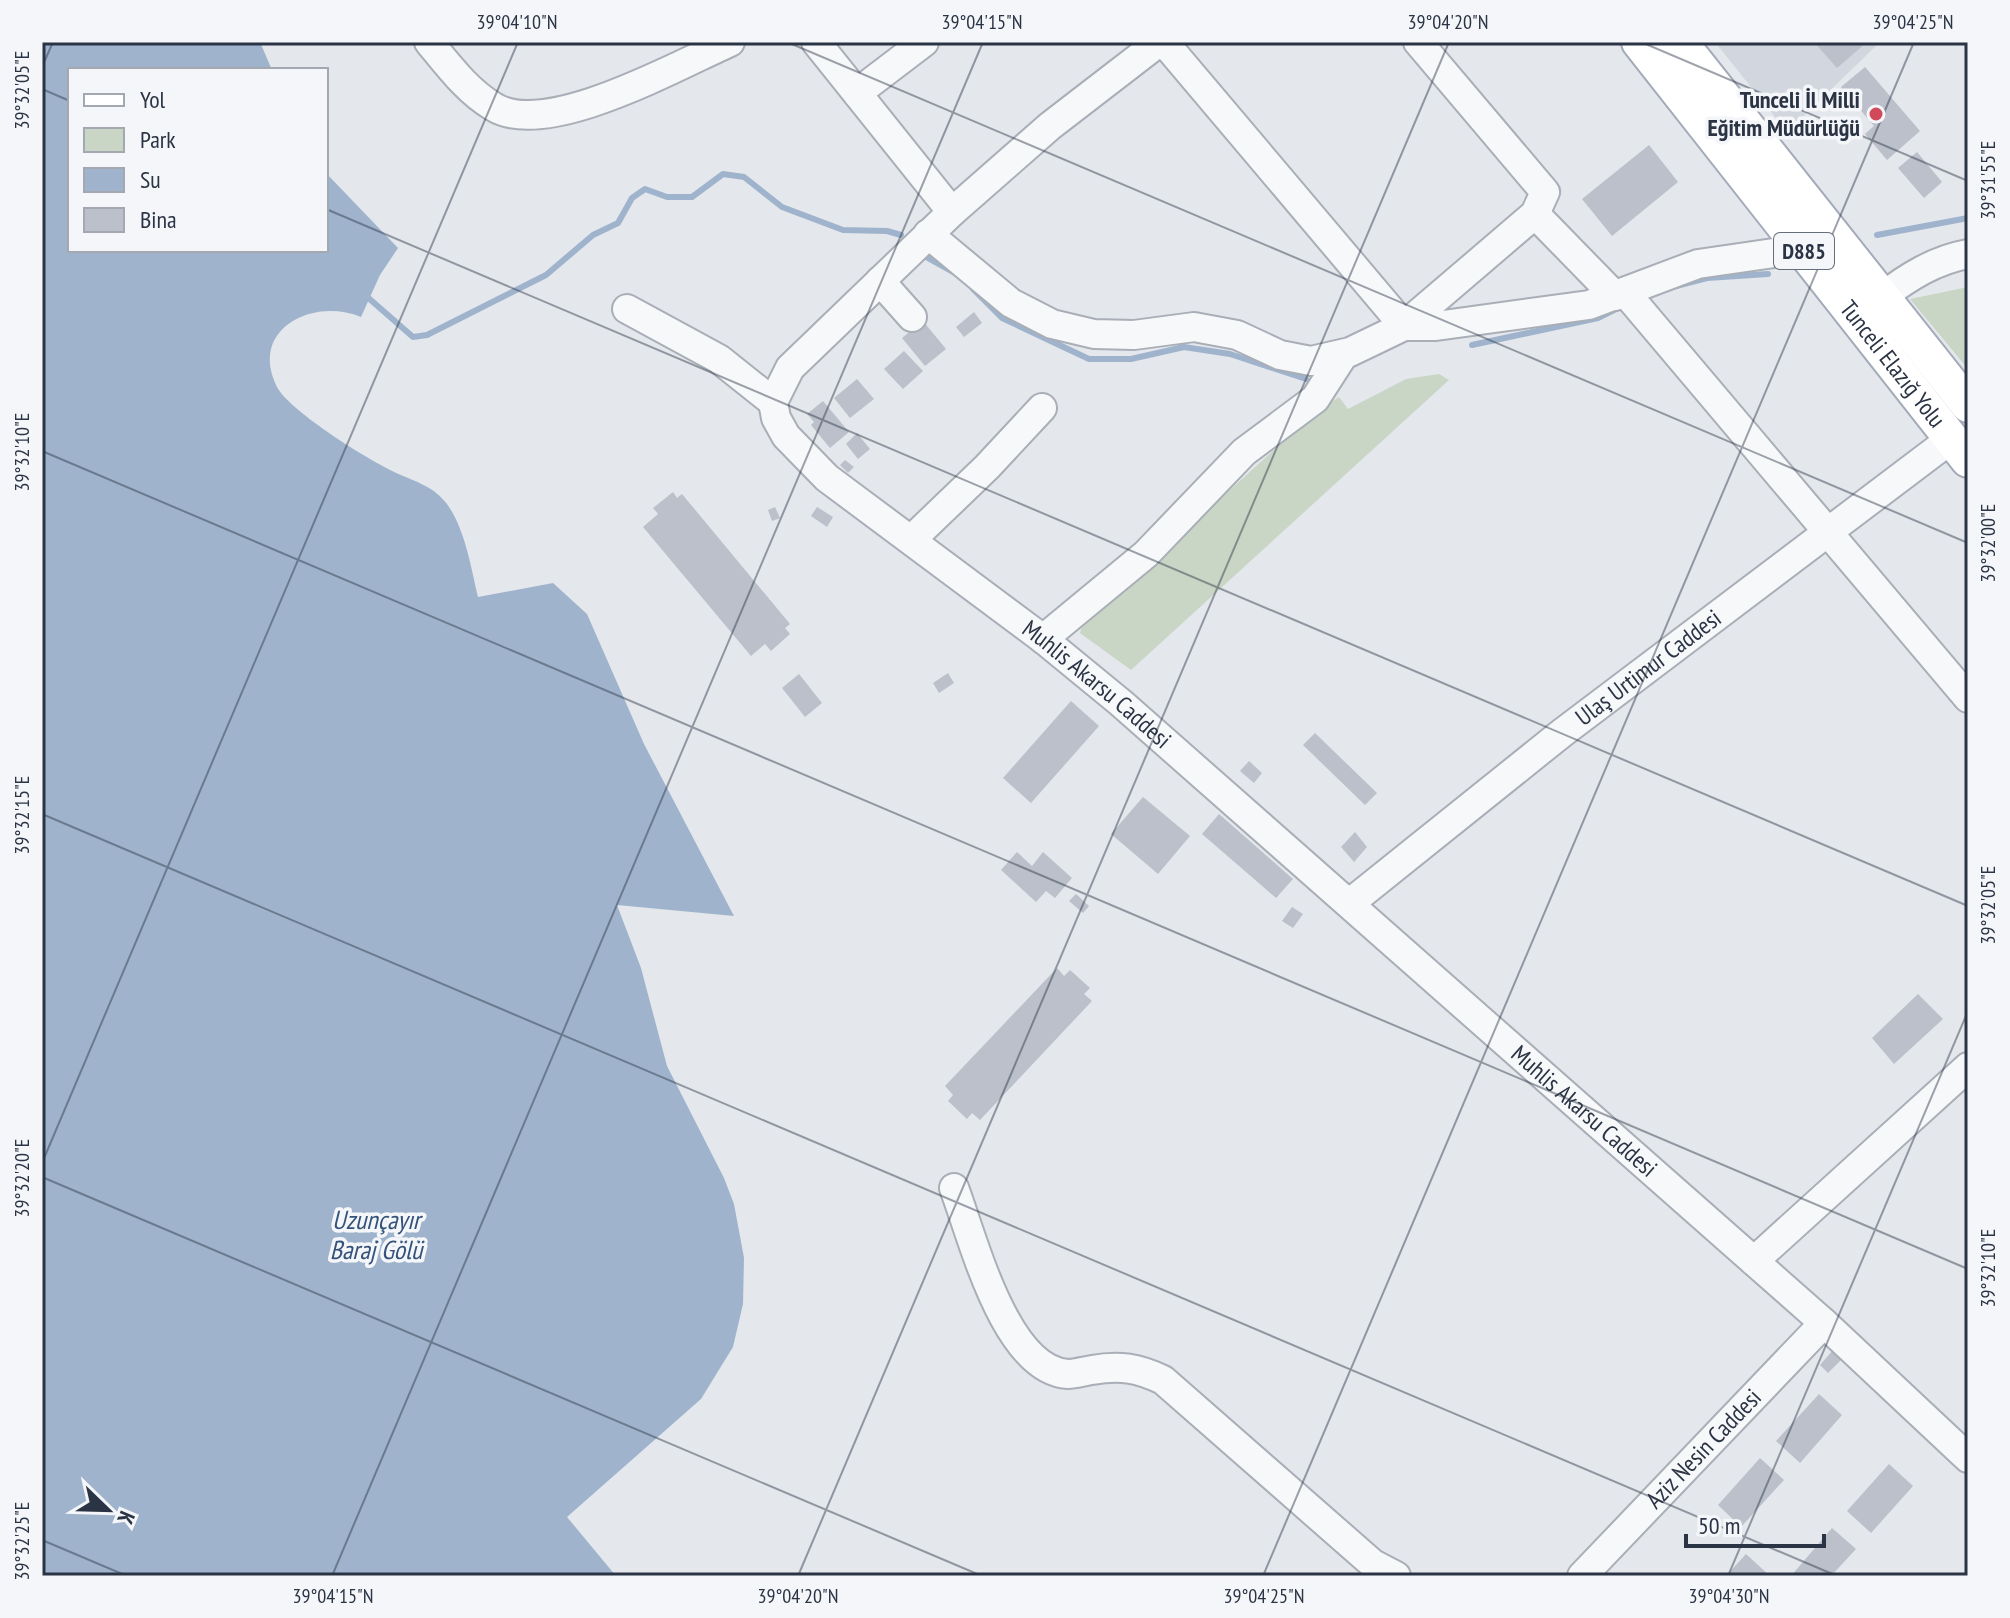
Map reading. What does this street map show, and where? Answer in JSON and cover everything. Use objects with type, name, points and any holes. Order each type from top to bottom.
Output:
[{"type":"main road","name":"Tunceli Elazığ Yolu","points":[[1639,42],[1960,450]]},
{"type":"main road","name":"Tunceli Elazığ Yolu","points":[[1680,42],[1968,405]]},
{"type":"street","points":[[429,42],[459,79],[495,108],[516,115],[548,114],[600,99],[730,42]]},
{"type":"street","points":[[816,42],[952,212]]},
{"type":"street","points":[[857,93],[924,42]]},
{"type":"street","points":[[928,234],[1011,303],[1052,324],[1094,334],[1134,335],[1194,327],[1237,335],[1280,355],[1311,361],[1344,354],[1404,326],[1535,214],[1545,192],[1418,42]]},
{"type":"street","points":[[627,309],[719,359],[773,402],[790,368],[928,234],[1149,45],[1404,326],[1436,326],[1589,305],[1698,264],[1802,249]]},
{"type":"street","points":[[1535,214],[1620,294],[1829,529],[1968,698]]},
{"type":"street","points":[[1882,297],[1911,275],[1950,257],[1968,254]]},
{"type":"street","points":[[880,281],[912,317]]},
{"type":"street","points":[[1043,639],[1146,554],[1244,452],[1315,399],[1344,354]]},
{"type":"street","name":"Muhlis Akarsu Caddesi","points":[[773,402],[776,418],[798,452],[827,478],[1043,639],[1350,903],[1824,1323],[1968,1458]]},
{"type":"street","points":[[911,540],[987,467],[1042,408]]},
{"type":"street","name":"Ulaş Urtimur Caddesi","points":[[1350,903],[1562,733],[1829,529],[1960,450]]},
{"type":"street","points":[[1754,1261],[1968,1067]]},
{"type":"street","points":[[954,1188],[999,1308],[1024,1351],[1041,1365],[1067,1374],[1110,1367],[1138,1368],[1163,1380],[1373,1564],[1396,1576]]},
{"type":"street","name":"Aziz Nesin Caddesi","points":[[1582,1576],[1824,1323]]},
{"type":"shaded area","points":[[1715,42],[1880,42],[1787,132]]},
{"type":"green space","points":[[1968,287],[1968,369],[1910,299]]},
{"type":"green space","points":[[1439,374],[1449,380],[1131,670],[1080,633],[1083,623],[1318,410],[1339,397],[1348,409],[1406,379]]},
{"type":"water","name":"Uzunçayır Baraj Gölü","points":[[42,42],[260,42],[271,68],[68,68],[68,252],[328,252],[328,175],[398,248],[380,275],[361,317],[324,311],[290,323],[278,334],[271,349],[270,367],[277,387],[285,397],[333,436],[388,469],[426,486],[442,498],[463,537],[478,597],[553,583],[587,614],[644,744],[734,916],[617,905],[641,968],[667,1066],[734,1204],[744,1258],[743,1304],[733,1347],[701,1399],[567,1517],[616,1576],[42,1576]]},
{"type":"building","points":[[1814,42],[1867,42],[1837,68]]},
{"type":"building","points":[[1865,67],[1920,131],[1887,160],[1865,134],[1874,126],[1841,87]]},
{"type":"building","points":[[1649,145],[1678,182],[1612,236],[1582,199]]},
{"type":"building","points":[[1917,152],[1942,182],[1924,198],[1898,168]]},
{"type":"building","points":[[974,312],[982,323],[964,337],[956,327]]},
{"type":"building","points":[[923,321],[946,349],[925,366],[902,338]]},
{"type":"building","points":[[904,351],[923,371],[903,389],[884,369]]},
{"type":"building","points":[[857,379],[874,399],[850,418],[834,398]]},
{"type":"building","points":[[823,401],[849,432],[830,448],[811,425],[814,422],[807,414]]},
{"type":"building","points":[[857,433],[870,449],[858,459],[846,444]]},
{"type":"building","points":[[845,460],[854,467],[848,473],[840,465]]},
{"type":"building","points":[[673,492],[677,498],[682,494],[790,624],[785,628],[790,634],[771,651],[765,644],[751,656],[643,527],[658,514],[653,508]]},
{"type":"building","points":[[775,507],[780,518],[772,521],[768,510]]},
{"type":"building","points":[[817,507],[833,517],[827,527],[811,516]]},
{"type":"building","points":[[948,673],[954,683],[939,693],[933,683]]},
{"type":"building","points":[[799,674],[822,703],[805,717],[782,688]]},
{"type":"building","points":[[1071,701],[1099,726],[1031,803],[1003,778]]},
{"type":"building","points":[[1315,733],[1377,793],[1365,805],[1303,745]]},
{"type":"building","points":[[1249,761],[1262,773],[1254,783],[1240,771]]},
{"type":"building","points":[[1143,797],[1190,836],[1158,874],[1111,834]]},
{"type":"building","points":[[1219,814],[1293,879],[1276,898],[1202,834]]},
{"type":"building","points":[[1355,832],[1367,847],[1354,862],[1341,847]]},
{"type":"building","points":[[1017,852],[1032,866],[1043,852],[1072,878],[1055,898],[1046,891],[1036,902],[1001,870]]},
{"type":"building","points":[[1076,894],[1089,906],[1083,913],[1069,901]]},
{"type":"building","points":[[1292,907],[1303,914],[1293,928],[1282,921]]},
{"type":"building","points":[[1057,968],[1064,976],[1070,970],[1090,988],[1084,994],[1092,1001],[980,1120],[972,1113],[967,1119],[948,1101],[953,1095],[945,1086]]},
{"type":"building","points":[[1918,994],[1943,1019],[1894,1064],[1872,1038]]},
{"type":"building","points":[[1833,1350],[1842,1359],[1828,1373],[1820,1365]]},
{"type":"building","points":[[1819,1394],[1842,1415],[1800,1463],[1776,1441]]},
{"type":"building","points":[[1760,1458],[1784,1480],[1741,1527],[1718,1505]]},
{"type":"building","points":[[1889,1464],[1913,1486],[1871,1533],[1847,1511]]},
{"type":"building","points":[[1832,1528],[1856,1549],[1831,1576],[1791,1576]]},
{"type":"building","points":[[1746,1554],[1770,1576],[1726,1576]]},
{"type":"waterway","points":[[365,295],[413,337],[427,335],[546,275],[593,235],[618,223],[632,198],[645,189],[667,197],[692,197],[723,174],[744,177],[782,207],[843,230],[887,231],[901,235]]},
{"type":"waterway","points":[[1877,235],[1968,218]]},
{"type":"waterway","points":[[926,257],[953,272]]},
{"type":"waterway","points":[[1676,286],[1707,278],[1768,274]]},
{"type":"waterway","points":[[973,289],[1002,318],[1089,359],[1131,359],[1184,347],[1230,354],[1306,379]]},
{"type":"waterway","points":[[1472,345],[1598,318],[1616,309]]},
{"type":"place","name":"Tunceli İl Milli Eğitim Müdürlüğü","points":[[1876,114]]}]
